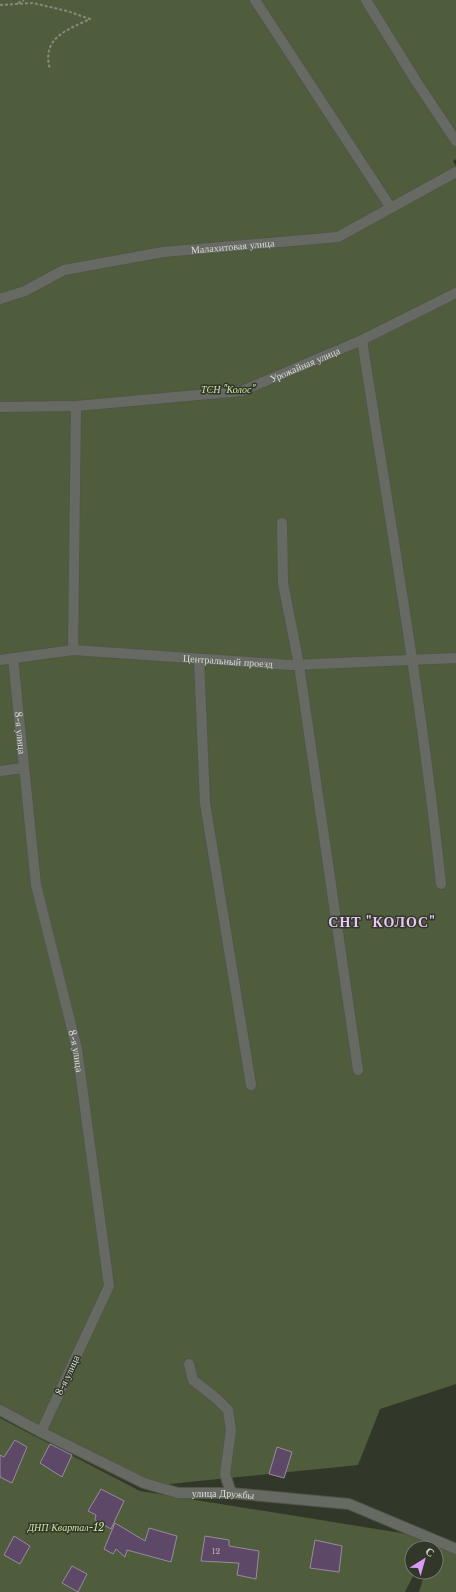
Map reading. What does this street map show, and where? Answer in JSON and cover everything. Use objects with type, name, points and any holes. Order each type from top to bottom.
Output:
[{"type":"lane","points":[[255,0],[391,208]]},
{"type":"lane","points":[[366,0],[416,81],[456,141]]},
{"type":"lane","name":"Малахитовая улица","points":[[0,299],[24,291],[64,270],[163,252],[338,237],[456,172]]},
{"type":"lane","name":"Урожайная улица","points":[[0,407],[76,406],[242,391],[362,340],[456,293]]},
{"type":"lane","points":[[362,340],[412,660],[434,814],[441,884]]},
{"type":"lane","points":[[73,650],[76,406]]},
{"type":"lane","points":[[282,524],[283,583],[299,665],[358,1070]]},
{"type":"lane","name":"Центральный проезд","points":[[0,660],[73,650],[299,665],[456,658]]},
{"type":"lane","name":"8-я улица","points":[[13,658],[36,885],[77,1049],[109,1286],[41,1432]]},
{"type":"lane","points":[[199,659],[205,803],[252,1085]]},
{"type":"lane","points":[[0,771],[24,768]]},
{"type":"lane","points":[[189,1364],[193,1380],[228,1410],[231,1430],[225,1474],[231,1493]]},
{"type":"lane","name":"улица Дружбы","points":[[0,1410],[144,1483],[178,1493],[231,1493],[349,1504],[456,1549]]},
{"type":"path","points":[[16,4],[24,0]]},
{"type":"path","points":[[0,5],[33,3],[90,18],[56,38],[50,48],[47,58],[50,69]]},
{"type":"green space","name":"ТСН \"Колос\"","points":[[0,0],[456,0],[456,159],[453,161],[456,166],[456,1384],[380,1409],[358,1465],[159,1485],[0,1406]]},
{"type":"green space","name":"ДНП Квартал-12","points":[[0,1418],[140,1491],[426,1537],[432,1540],[404,1540],[404,1580],[411,1580],[405,1592],[0,1592]]},
{"type":"green space","name":"ДНП Квартал-12","points":[[444,1547],[456,1553],[456,1592],[419,1592],[423,1580],[444,1580]]},
{"type":"building","points":[[15,1440],[27,1447],[12,1483],[0,1477],[0,1455],[4,1457]]},
{"type":"building","points":[[50,1444],[72,1455],[62,1477],[40,1463]]},
{"type":"building","points":[[277,1447],[292,1452],[284,1478],[269,1474]]},
{"type":"building","points":[[101,1489],[124,1501],[111,1529],[95,1520],[96,1515],[88,1511]]},
{"type":"building","points":[[115,1523],[145,1541],[149,1528],[177,1536],[171,1562],[127,1550],[125,1557],[116,1549],[113,1554],[104,1549]]},
{"type":"building","points":[[14,1536],[30,1546],[20,1564],[4,1555]]},
{"type":"building","points":[[205,1536],[229,1540],[229,1546],[259,1551],[256,1579],[237,1575],[239,1563],[201,1561]]},
{"type":"building","points":[[315,1540],[342,1546],[339,1572],[310,1568]]},
{"type":"building","points":[[72,1566],[87,1574],[78,1592],[62,1583]]},
{"type":"district","name":"СНТ \"КОЛОС\"","points":[[382,922]]}]
